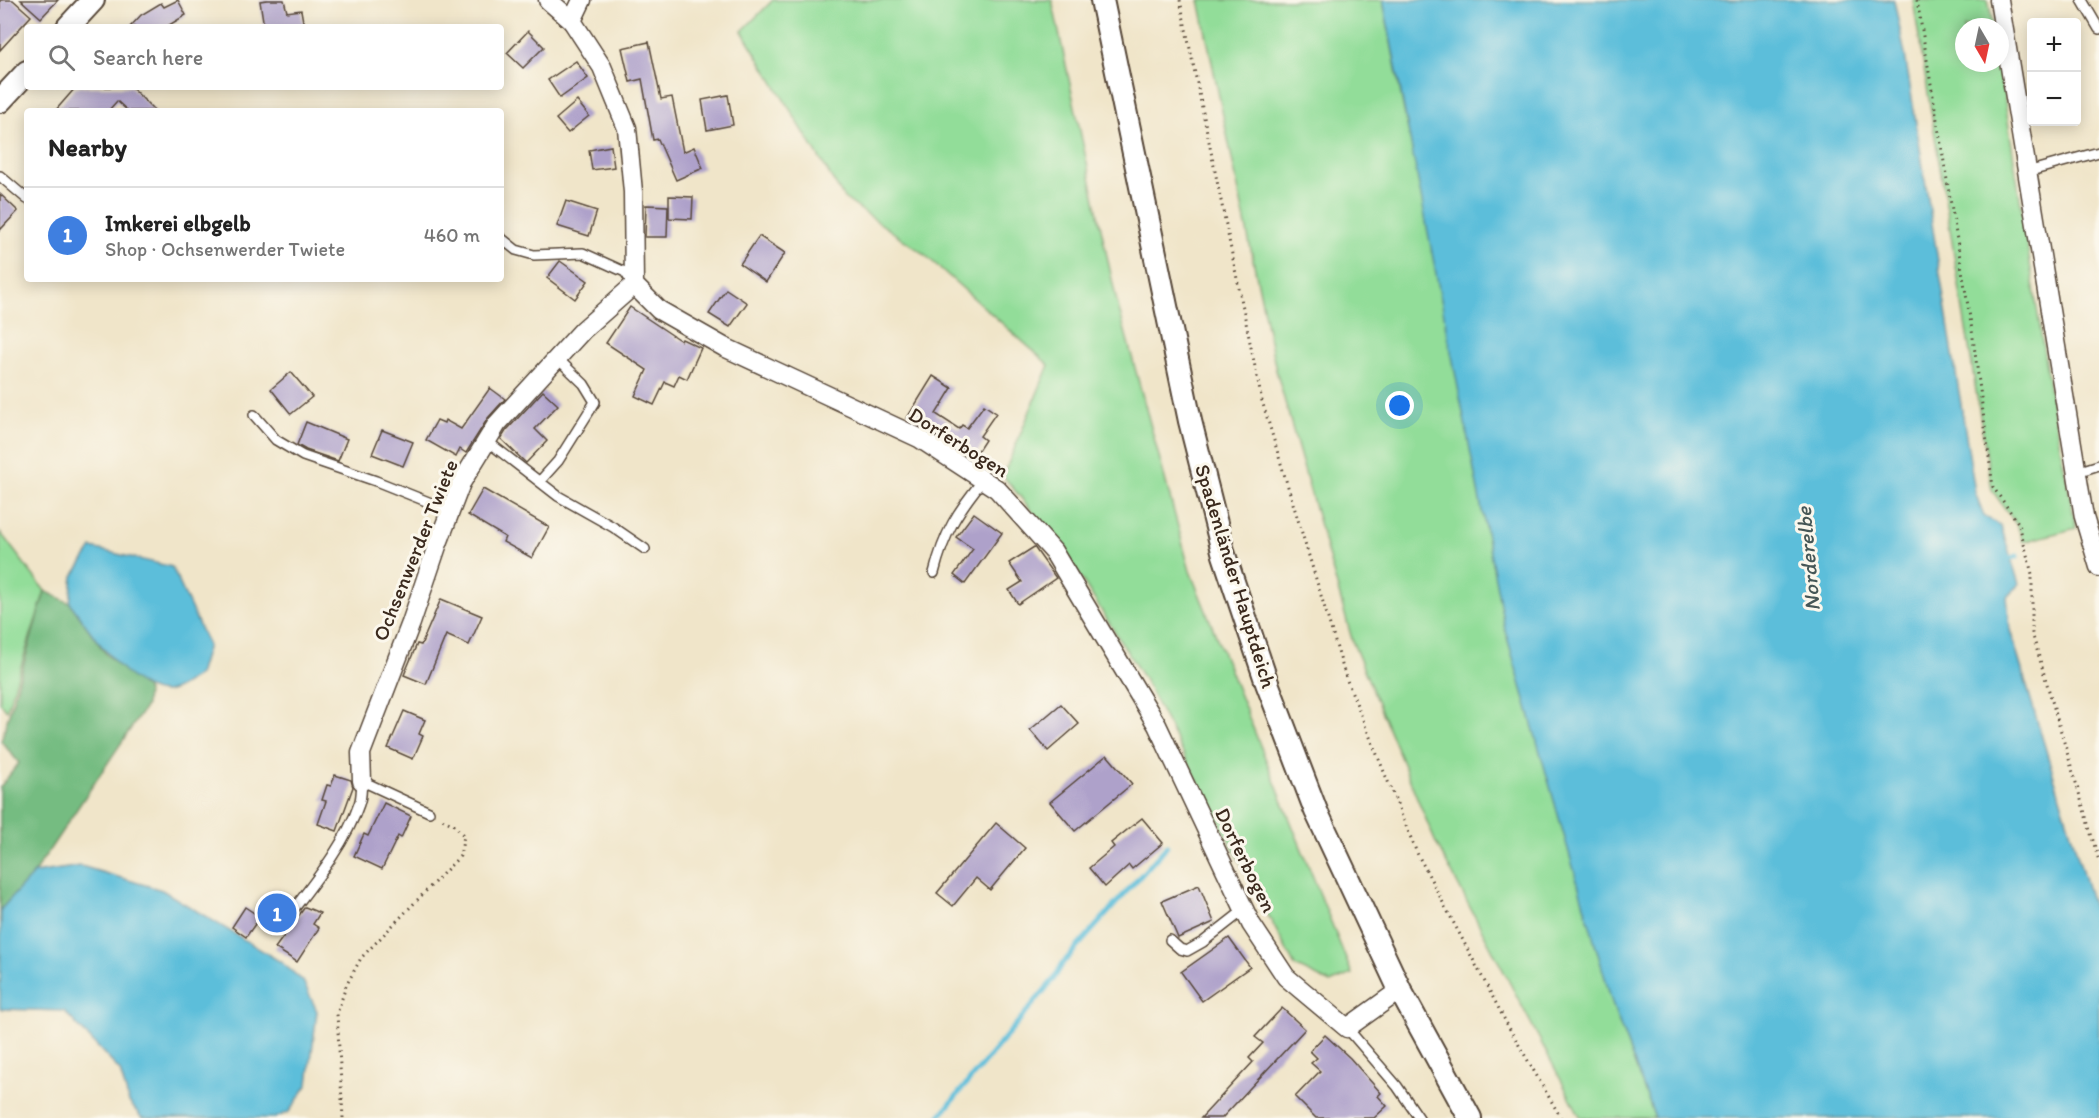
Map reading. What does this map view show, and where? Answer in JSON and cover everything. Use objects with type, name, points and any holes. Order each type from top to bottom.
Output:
[{"type":"street","points":[[71,24],[93,0]]},
{"type":"street","points":[[548,0],[572,21],[602,67],[627,128],[633,192],[634,285]]},
{"type":"street","points":[[572,21],[582,0]]},
{"type":"street","name":"Spadenländer Hauptdeich","points":[[1102,0],[1190,421],[1224,555],[1267,683],[1316,811],[1400,990],[1470,1118]]},
{"type":"street","points":[[1999,0],[2077,472],[2085,517],[2099,567]]},
{"type":"street","points":[[0,101],[24,75]]},
{"type":"street","name":"Ochsenwerder Twiete","points":[[362,781],[361,753],[461,483],[497,424],[583,330],[634,285]]},
{"type":"street","name":"Dorferbogen","points":[[634,285],[660,310],[724,347],[919,438],[997,489],[1053,551],[1157,725],[1251,924],[1286,977],[1347,1028]]},
{"type":"street","points":[[1347,1028],[1400,990]]},
{"type":"lane","points":[[2082,0],[2099,29]]},
{"type":"lane","points":[[2027,172],[2099,152]]},
{"type":"lane","points":[[0,176],[24,196]]},
{"type":"lane","points":[[504,240],[516,250],[534,255],[583,253],[625,272],[634,285]]},
{"type":"lane","points":[[540,481],[558,461],[595,402],[584,384],[557,358]]},
{"type":"lane","points":[[254,415],[276,440],[303,456],[376,481],[451,511]]},
{"type":"lane","points":[[487,441],[558,496],[623,533],[645,549]]},
{"type":"lane","points":[[2077,472],[2099,465]]},
{"type":"lane","points":[[934,573],[942,544],[963,505],[983,480]]},
{"type":"lane","points":[[278,930],[319,876],[350,826],[360,801],[362,781],[429,812]]},
{"type":"lane","points":[[1170,940],[1180,949],[1187,951],[1203,942],[1244,910]]},
{"type":"lane","points":[[1347,1028],[1397,1086],[1419,1118]]},
{"type":"path","points":[[1180,0],[1262,401],[1346,678],[1417,853],[1508,1026],[1561,1118]]},
{"type":"path","points":[[1917,0],[1972,330],[1993,487],[2019,524],[2032,574],[2032,633],[2099,861]]},
{"type":"path","points":[[343,1118],[337,1014],[346,986],[361,958],[460,856],[464,836],[454,825],[429,812]]},
{"type":"green space","points":[[773,0],[1052,0],[1116,298],[1190,571],[1352,974],[1330,983],[1295,966],[1143,677],[1061,546],[1003,476],[1049,365],[924,254],[844,198],[742,31]]},
{"type":"green space","points":[[1199,0],[1383,0],[1405,116],[1613,1006],[1655,1118],[1581,1118],[1435,841],[1353,643],[1276,370]]},
{"type":"green space","points":[[1913,0],[1988,0],[1991,18],[1955,18],[1955,72],[2000,72],[2051,399],[2076,528],[2023,542],[2018,527],[1992,490]]},
{"type":"green space","points":[[0,532],[45,591],[7,710],[0,703]]},
{"type":"green space","points":[[45,591],[70,603],[106,654],[147,689],[146,706],[34,873],[1,909],[0,920],[0,787],[19,763],[1,741]]},
{"type":"water","name":"Norderelbe","points":[[1383,0],[1894,0],[1905,55],[1975,492],[1984,516],[2001,526],[2019,584],[2007,597],[2010,630],[2099,927],[2099,1118],[1655,1118],[1613,1006],[1505,630]]},
{"type":"water","points":[[92,548],[172,567],[208,645],[199,675],[170,691],[152,690],[138,683],[125,672],[99,643],[70,603],[73,576]]},
{"type":"water","points":[[81,866],[162,890],[281,962],[303,981],[317,1011],[308,1084],[289,1112],[275,1118],[142,1118],[129,1102],[120,1071],[64,1011],[0,1009],[1,909],[34,873]]},
{"type":"building","points":[[0,0],[13,0],[31,16],[0,50]]},
{"type":"building","points":[[21,0],[58,0],[41,18]]},
{"type":"building","points":[[178,0],[186,15],[171,24],[133,24],[141,15],[161,3],[164,7]]},
{"type":"building","points":[[284,0],[287,12],[301,10],[303,24],[264,24],[260,1]]},
{"type":"building","points":[[528,31],[544,47],[523,68],[507,53]]},
{"type":"building","points":[[649,42],[661,99],[672,97],[683,152],[694,147],[703,168],[676,180],[658,139],[653,140],[642,79],[630,82],[622,48]]},
{"type":"building","points":[[576,61],[588,78],[560,98],[548,80]]},
{"type":"building","points":[[73,90],[134,90],[152,108],[125,108],[117,101],[111,108],[58,108]]},
{"type":"building","points":[[728,95],[733,125],[707,130],[702,100]]},
{"type":"building","points":[[577,101],[589,116],[568,133],[556,119]]},
{"type":"building","points":[[611,146],[614,167],[592,170],[589,150]]},
{"type":"building","points":[[0,194],[18,211],[0,230]]},
{"type":"building","points":[[669,196],[693,197],[692,219],[669,218]]},
{"type":"building","points":[[566,201],[597,211],[589,236],[557,226]]},
{"type":"building","points":[[646,205],[668,206],[667,237],[645,237]]},
{"type":"building","points":[[759,236],[785,253],[766,282],[740,264]]},
{"type":"building","points":[[560,261],[588,281],[575,299],[547,278]]},
{"type":"building","points":[[726,289],[747,303],[730,327],[709,314]]},
{"type":"building","points":[[630,307],[681,341],[682,339],[701,348],[687,379],[679,375],[674,386],[665,382],[654,405],[635,396],[647,370],[606,343]]},
{"type":"building","points":[[291,372],[312,397],[291,414],[271,389]]},
{"type":"building","points":[[933,376],[952,388],[936,414],[959,429],[962,425],[967,428],[984,405],[996,413],[980,436],[985,440],[974,457],[942,435],[940,438],[907,418]]},
{"type":"building","points":[[490,388],[505,399],[488,418],[466,453],[460,449],[456,457],[426,440],[437,420],[444,423],[445,420],[461,429]]},
{"type":"building","points":[[543,391],[558,405],[535,429],[547,441],[526,463],[501,439]]},
{"type":"building","points":[[306,422],[347,439],[338,461],[297,445]]},
{"type":"building","points":[[382,430],[413,442],[403,466],[372,454]]},
{"type":"building","points":[[483,489],[549,527],[532,558],[503,542],[505,537],[468,515]]},
{"type":"building","points":[[974,513],[1002,533],[965,584],[954,575],[973,549],[956,537]]},
{"type":"building","points":[[1034,547],[1056,578],[1018,604],[1009,590],[1022,582],[1009,563]]},
{"type":"building","points":[[441,599],[482,616],[469,645],[446,635],[426,684],[404,675],[417,644],[421,645]]},
{"type":"building","points":[[1061,704],[1079,724],[1048,751],[1030,730]]},
{"type":"building","points":[[404,711],[425,720],[419,734],[423,736],[413,759],[388,748]]},
{"type":"building","points":[[1107,755],[1132,784],[1075,831],[1050,802]]},
{"type":"building","points":[[335,775],[351,780],[353,787],[337,831],[318,824],[326,801],[322,800],[327,785],[331,786]]},
{"type":"building","points":[[384,803],[411,816],[401,838],[398,836],[382,869],[354,856],[364,834],[368,836]]},
{"type":"building","points":[[1142,818],[1163,843],[1132,869],[1129,865],[1105,887],[1089,868],[1114,847],[1111,843]]},
{"type":"building","points":[[996,823],[1025,848],[990,890],[976,878],[953,906],[937,893]]},
{"type":"building","points":[[1199,885],[1214,922],[1178,938],[1162,901]]},
{"type":"building","points":[[245,907],[260,917],[246,937],[232,927]]},
{"type":"building","points":[[305,907],[320,913],[313,924],[319,928],[297,962],[275,948]]},
{"type":"building","points":[[1229,938],[1250,967],[1202,1001],[1181,972]]},
{"type":"building","points":[[1282,1008],[1305,1029],[1222,1118],[1201,1118],[1253,1062],[1249,1058],[1263,1043],[1255,1037]]},
{"type":"building","points":[[1325,1035],[1350,1058],[1381,1093],[1378,1096],[1387,1106],[1374,1118],[1316,1118],[1295,1097],[1320,1071],[1311,1063],[1317,1058],[1310,1051]]},
{"type":"waterway","points":[[2011,558],[2017,556]]},
{"type":"waterway","points":[[938,1118],[1053,980],[1063,963],[1167,846]]},
{"type":"place","name":"Imkerei elbgelb","points":[[277,913]]}]
